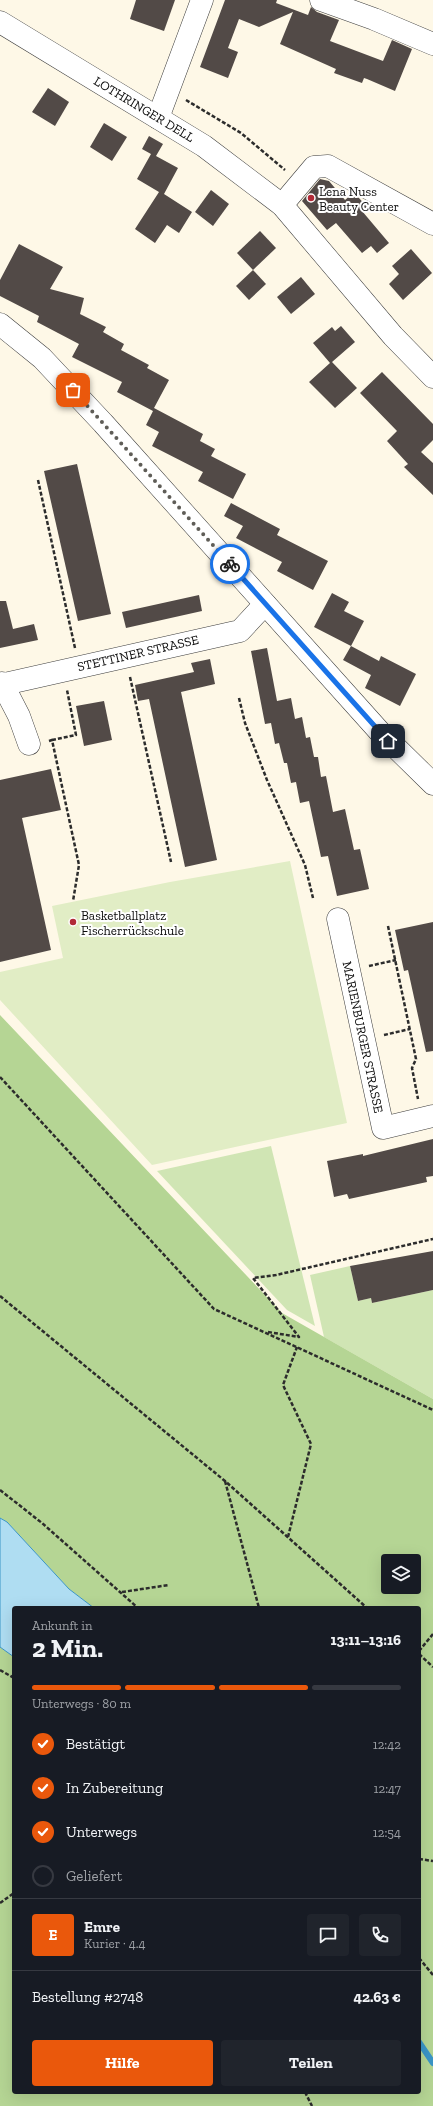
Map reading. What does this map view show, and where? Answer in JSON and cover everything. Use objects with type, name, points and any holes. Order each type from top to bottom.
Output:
[{"type":"street","points":[[158,118],[202,0]]},
{"type":"street","points":[[321,0],[374,19],[433,44]]},
{"type":"street","name":"LOTHRINGER DELL","points":[[0,22],[204,146],[282,205],[393,336],[433,377]]},
{"type":"street","points":[[282,205],[314,167],[328,166],[433,224]]},
{"type":"street","points":[[0,324],[42,358],[103,423],[379,731],[433,784]]},
{"type":"street","name":"STETTINER STRASSE","points":[[1,684],[240,630],[265,604]]},
{"type":"street","points":[[1,684],[19,716],[29,744]]},
{"type":"street","name":"MARIENBURGER STRASSE","points":[[338,919],[383,1128],[428,1117]]},
{"type":"path","points":[[169,90],[241,133],[300,184]]},
{"type":"path","points":[[38,480],[79,666]]},
{"type":"path","points":[[132,688],[171,862]]},
{"type":"path","points":[[239,698],[244,723],[267,780],[305,865],[313,898]]},
{"type":"path","points":[[29,744],[76,735],[70,704]]},
{"type":"path","points":[[52,740],[79,865],[73,901]]},
{"type":"path","points":[[388,926],[416,1059],[412,1068],[428,1117]]},
{"type":"path","points":[[349,970],[396,960]]},
{"type":"path","points":[[364,1040],[410,1029]]},
{"type":"path","points":[[0,1077],[214,1309],[433,1410]]},
{"type":"path","points":[[263,1331],[299,1337],[253,1278],[276,1276],[433,1239]]},
{"type":"path","points":[[0,1296],[225,1481],[365,1606]]},
{"type":"path","points":[[288,1537],[311,1444],[283,1385],[297,1347]]},
{"type":"path","points":[[225,1481],[258,1606]]},
{"type":"path","points":[[0,1490],[42,1523],[136,1606]]},
{"type":"path","points":[[121,1592],[169,1585]]},
{"type":"path","points":[[421,1649],[433,1634]]},
{"type":"path","points":[[421,1656],[433,1667]]},
{"type":"path","points":[[0,1670],[12,1677]]},
{"type":"path","points":[[421,1859],[433,1861]]},
{"type":"path","points":[[0,1903],[12,1894]]},
{"type":"path","points":[[421,1960],[433,1975]]},
{"type":"path","points":[[307,2094],[312,2106]]},
{"type":"green space","points":[[290,861],[347,1123],[152,1165],[0,1000],[0,972],[63,958],[52,906],[170,882]]},
{"type":"green space","points":[[0,1015],[282,1313],[433,1399],[433,2106],[0,2106],[0,1647],[12,1656],[12,2094],[421,2094],[421,1606],[91,1606],[69,1589],[7,1522],[0,1518]]},
{"type":"green space","points":[[271,1146],[315,1326],[287,1310],[157,1171]]},
{"type":"green space","points":[[350,1266],[358,1301],[371,1298],[372,1303],[433,1290],[433,1399],[324,1337],[310,1275]]},
{"type":"water","points":[[0,1518],[7,1522],[69,1589],[91,1606],[12,1606],[12,1656],[0,1647]]},
{"type":"building","points":[[136,0],[175,0],[164,31],[130,19]]},
{"type":"building","points":[[225,0],[277,0],[276,3],[308,15],[311,7],[317,12],[339,20],[330,41],[383,61],[392,40],[412,49],[395,91],[364,78],[362,83],[334,73],[336,69],[280,44],[293,12],[259,27],[239,19],[228,48],[238,52],[228,78],[200,67]]},
{"type":"building","points":[[48,88],[69,102],[55,126],[32,112]]},
{"type":"building","points":[[104,123],[127,137],[112,161],[90,147]]},
{"type":"building","points":[[149,136],[163,144],[156,156],[178,168],[164,194],[192,212],[179,233],[167,225],[155,243],[135,229],[159,192],[137,179],[151,154],[142,149]]},
{"type":"building","points":[[320,179],[329,181],[345,200],[352,194],[359,198],[367,207],[362,211],[389,243],[377,253],[371,246],[362,253],[336,223],[327,230],[302,201]]},
{"type":"building","points":[[211,190],[229,204],[213,226],[195,212]]},
{"type":"building","points":[[260,231],[276,248],[253,270],[237,253]]},
{"type":"building","points":[[19,244],[63,267],[50,289],[84,298],[80,314],[106,327],[103,332],[124,344],[121,350],[149,365],[147,368],[169,380],[154,408],[203,434],[200,441],[215,449],[211,456],[246,474],[233,499],[198,481],[203,472],[152,446],[159,432],[146,425],[153,411],[117,392],[122,382],[72,357],[79,344],[37,322],[39,316],[0,296],[0,280]]},
{"type":"building","points":[[411,249],[432,273],[403,300],[389,284],[399,274],[392,266]]},
{"type":"building","points":[[253,270],[266,284],[249,300],[236,286]]},
{"type":"building","points":[[301,277],[315,294],[291,314],[277,297]]},
{"type":"building","points":[[341,326],[355,342],[332,362],[357,388],[335,408],[309,382],[330,363],[313,343],[332,327],[335,331]]},
{"type":"building","points":[[382,372],[433,424],[433,440],[421,452],[433,463],[433,495],[404,467],[408,464],[387,441],[397,431],[360,393]]},
{"type":"building","points":[[77,464],[111,614],[78,621],[44,471]]},
{"type":"building","points":[[231,503],[280,529],[277,535],[328,561],[313,590],[277,571],[282,562],[236,538],[243,526],[224,516]]},
{"type":"building","points":[[332,593],[349,602],[344,611],[364,621],[351,646],[314,627]]},
{"type":"building","points":[[199,595],[202,611],[126,628],[122,612]]},
{"type":"building","points":[[0,601],[6,601],[13,629],[34,624],[38,640],[0,648]]},
{"type":"building","points":[[351,646],[379,661],[381,656],[416,674],[400,706],[365,688],[371,675],[343,660]]},
{"type":"building","points":[[267,648],[277,701],[291,698],[295,719],[302,717],[306,738],[310,737],[314,757],[318,757],[321,777],[326,776],[333,812],[345,809],[354,850],[360,849],[369,889],[337,896],[328,856],[321,857],[309,801],[300,803],[296,782],[291,783],[287,763],[284,763],[279,743],[275,744],[271,723],[265,724],[251,651]]},
{"type":"building","points":[[210,659],[215,684],[181,692],[217,860],[185,867],[149,699],[138,701],[135,685],[194,672],[191,663]]},
{"type":"building","points":[[104,701],[112,740],[84,746],[76,706]]},
{"type":"building","points":[[51,769],[61,810],[22,818],[51,950],[0,962],[0,780]]},
{"type":"building","points":[[433,922],[433,1051],[426,1052],[408,970],[404,971],[395,930]]},
{"type":"building","points":[[433,1139],[433,1176],[426,1177],[427,1182],[349,1199],[347,1194],[334,1197],[327,1161],[363,1154],[363,1156]]},
{"type":"building","points":[[433,1251],[433,1290],[372,1303],[371,1298],[358,1301],[350,1266]]},
{"type":"waterway","points":[[421,2045],[433,2063]]},
{"type":"way so far","points":[[73,390],[230,564]]},
{"type":"place","name":"Lena Nuss Beauty Center","points":[[311,198]]},
{"type":"place","name":"Basketballplatz Fischerrückschule","points":[[73,922]]},
{"type":"route","points":[[230,564],[388,741]]}]
